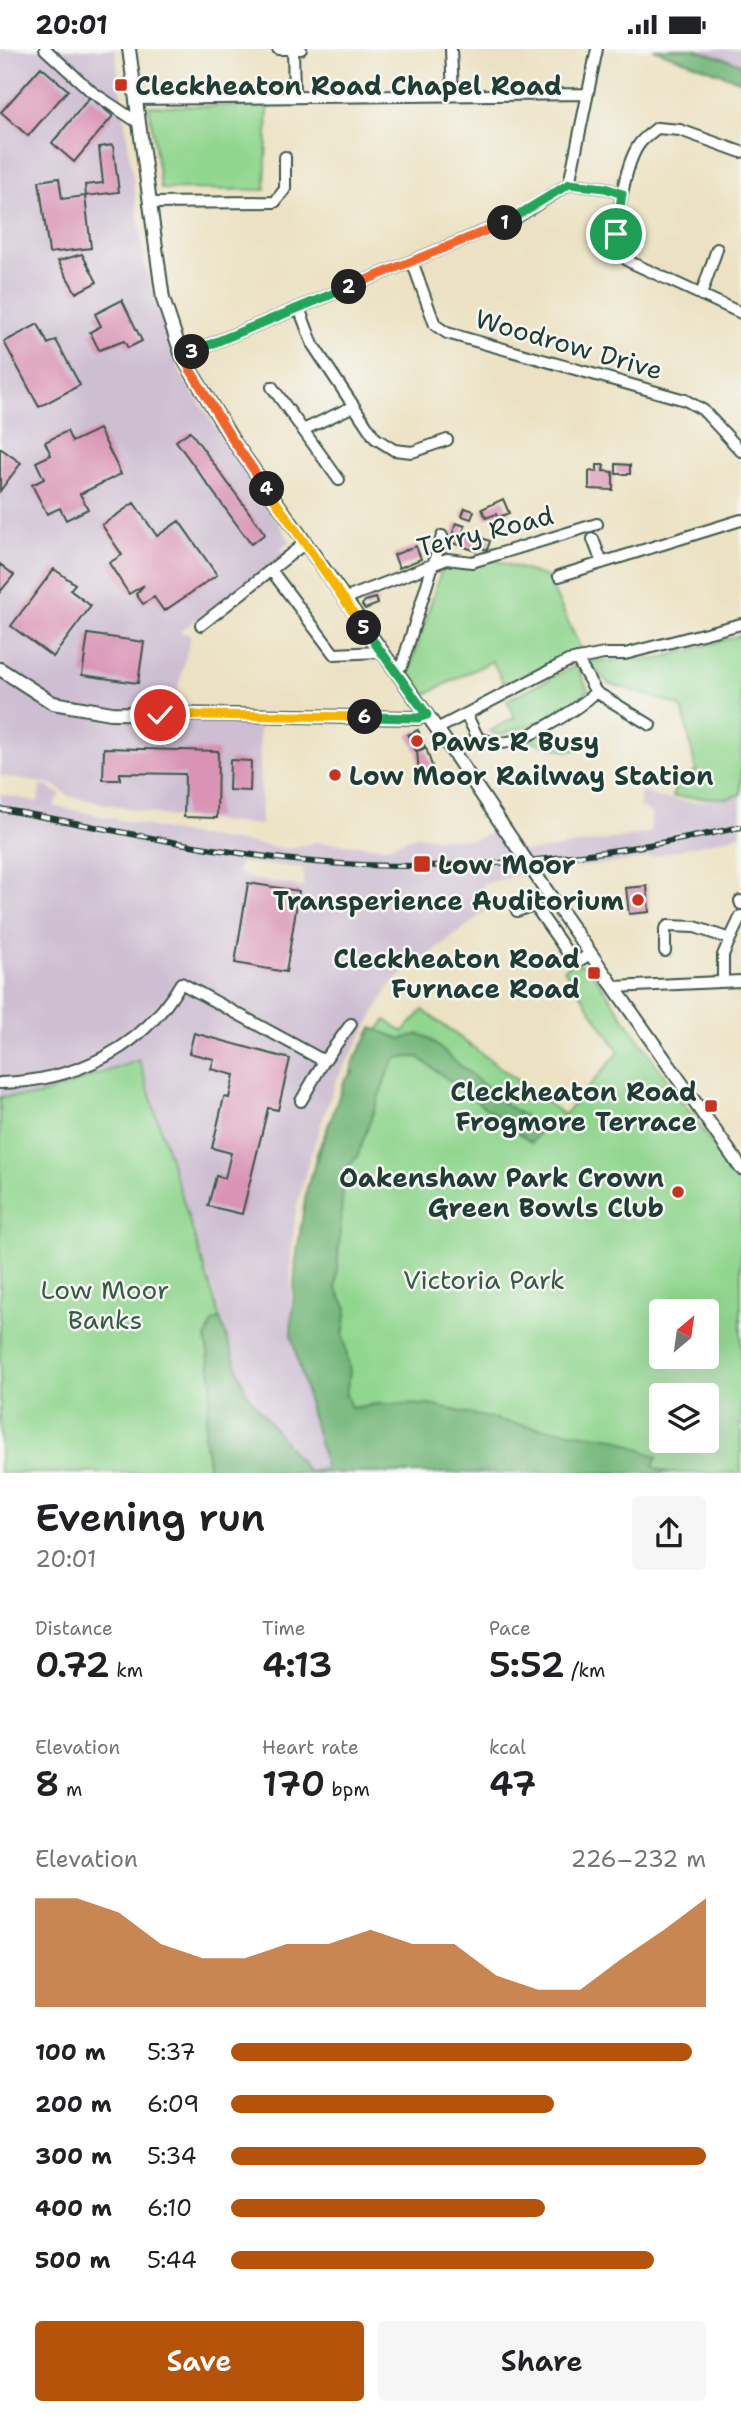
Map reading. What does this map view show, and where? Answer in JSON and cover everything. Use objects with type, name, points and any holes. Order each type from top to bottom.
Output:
[{"type":"street","points":[[46,49],[92,92],[138,123]]},
{"type":"street","points":[[129,49],[163,299],[182,356],[232,439],[449,746],[590,954],[741,1168]]},
{"type":"street","points":[[278,49],[301,49]]},
{"type":"street","points":[[293,49],[294,95]]},
{"type":"street","points":[[451,49],[453,95]]},
{"type":"street","points":[[569,184],[597,49]]},
{"type":"street","points":[[135,99],[294,95],[587,94]]},
{"type":"street","points":[[741,152],[680,130],[657,128],[639,144],[622,194],[616,234],[617,252],[630,262],[741,313]]},
{"type":"street","points":[[149,203],[275,202],[285,189],[285,157]]},
{"type":"street","points":[[182,356],[514,219],[569,184],[605,188],[622,194]]},
{"type":"street","points":[[701,295],[717,249]]},
{"type":"street","name":"Woodrow Drive","points":[[412,261],[435,325],[447,333],[685,400],[703,410],[741,451]]},
{"type":"street","points":[[299,307],[313,345],[375,438],[394,450],[412,451],[447,440]]},
{"type":"street","points":[[272,387],[339,479]]},
{"type":"street","points":[[303,430],[354,406]]},
{"type":"street","points":[[559,576],[741,520]]},
{"type":"street","name":"Terry Road","points":[[344,599],[447,559],[472,562],[597,524]]},
{"type":"street","points":[[396,671],[402,666],[442,536]]},
{"type":"street","points":[[593,539],[601,563]]},
{"type":"street","points":[[201,625],[305,543]]},
{"type":"street","points":[[271,570],[334,654],[381,652]]},
{"type":"street","points":[[437,729],[577,659],[625,654],[741,624]]},
{"type":"street","points":[[577,659],[596,691],[650,725]]},
{"type":"street","points":[[0,669],[53,703],[111,713],[418,718],[427,715]]},
{"type":"street","points":[[466,714],[478,738],[501,743],[543,727],[579,708],[596,691]]},
{"type":"street","points":[[517,911],[531,905],[537,909],[572,959],[577,962],[590,954]]},
{"type":"street","points":[[723,982],[723,955],[741,916]]},
{"type":"street","points":[[665,951],[665,929],[668,926],[695,927],[730,939]]},
{"type":"street","points":[[614,987],[741,981]]},
{"type":"street","points":[[0,1083],[24,1083],[96,1064],[146,1030],[162,1014],[181,983],[324,1061]]},
{"type":"street","points":[[301,1101],[324,1061],[351,1024]]},
{"type":"shaded area","points":[[0,49],[115,49],[145,266],[180,373],[291,542],[281,549],[284,554],[179,632],[191,635],[170,721],[259,717],[261,825],[170,817],[69,796],[54,785],[0,776]]},
{"type":"shaded area","points":[[694,49],[741,49],[741,64]]},
{"type":"shaded area","points":[[45,786],[61,794],[54,806],[185,834],[290,849],[315,842],[385,847],[416,836],[473,840],[494,831],[506,850],[533,851],[651,833],[651,814],[645,808],[639,809],[641,791],[658,798],[693,802],[741,796],[741,835],[637,860],[523,874],[483,884],[485,912],[391,984],[336,1081],[311,1153],[296,1209],[291,1257],[291,1334],[326,1470],[308,1473],[246,1392],[139,1061],[38,1096],[0,1097],[0,794],[38,802],[40,787]],"holes":[[[240,862],[303,868],[303,887],[248,878],[238,872]]]},
{"type":"green space","points":[[653,49],[694,49],[741,64],[741,81]]},
{"type":"green space","points":[[149,106],[268,106],[265,190],[161,189]]},
{"type":"green space","points":[[493,560],[547,577],[581,649],[505,685],[492,661],[424,695],[409,672],[443,565]]},
{"type":"green space","points":[[741,635],[741,794],[728,798],[673,797],[675,787],[696,770],[683,710],[678,705],[608,683],[587,661],[658,659]]},
{"type":"green space","points":[[577,665],[588,690],[580,699],[549,718],[503,734],[490,731],[515,717],[507,700]]},
{"type":"green space","points":[[543,731],[579,749],[568,751],[528,740]]},
{"type":"green space","name":"Victoria Park","points":[[572,963],[588,966],[741,1186],[741,1473],[528,1473],[318,1428],[309,1410],[300,1258],[316,1155],[359,1052],[386,1020],[403,1032],[423,1010],[564,1115],[619,1052],[564,969]]},
{"type":"green space","points":[[372,1028],[401,1039],[419,1034],[427,1037],[508,1106],[542,1127],[532,1143],[418,1057],[396,1058],[388,1072],[357,1157],[344,1173],[336,1288],[347,1308],[343,1335],[350,1371],[346,1395],[351,1408],[377,1404],[430,1405],[521,1425],[614,1438],[657,1457],[653,1467],[669,1473],[209,1473],[204,1433],[212,1383],[206,1338],[212,1323],[220,1318],[246,1392],[308,1472],[326,1469],[291,1334],[296,1259],[307,1187],[345,1079],[353,1073],[352,1064]]},
{"type":"green space","name":"Low Moor Banks","points":[[139,1060],[220,1318],[212,1323],[206,1338],[212,1383],[204,1433],[209,1473],[0,1473],[0,1097],[38,1096]]},
{"type":"building","points":[[41,67],[68,90],[28,136],[1,112]]},
{"type":"building","points":[[90,97],[113,116],[74,162],[52,143]]},
{"type":"building","points":[[113,145],[119,192],[86,196],[85,185],[103,183],[99,147]]},
{"type":"building","points":[[59,178],[62,199],[85,196],[91,248],[49,253],[39,181]]},
{"type":"building","points":[[82,254],[97,282],[76,293],[58,261]]},
{"type":"building","points":[[122,300],[142,341],[128,348],[124,341],[99,350],[90,332],[101,326],[95,314]]},
{"type":"building","points":[[38,324],[48,344],[56,340],[80,385],[39,407],[4,342]]},
{"type":"building","points":[[99,429],[121,474],[80,494],[88,509],[66,520],[60,508],[47,514],[32,485],[44,479],[36,462],[51,455],[45,442],[67,431],[72,442]]},
{"type":"building","points":[[190,431],[265,534],[251,544],[176,441]]},
{"type":"building","points":[[0,448],[21,463],[0,491]]},
{"type":"building","points":[[616,464],[630,465],[630,474],[616,474]]},
{"type":"building","points":[[597,465],[604,465],[603,471],[613,472],[613,490],[589,489],[589,471],[597,472]]},
{"type":"building","points":[[503,499],[509,513],[497,518],[496,514],[486,518],[482,509]]},
{"type":"building","points":[[134,503],[157,536],[179,521],[217,575],[164,611],[154,597],[143,604],[136,594],[144,585],[129,594],[109,563],[122,555],[102,525]]},
{"type":"building","points":[[465,508],[474,511],[471,519],[462,516]]},
{"type":"building","points":[[456,523],[465,526],[463,532],[481,538],[476,551],[450,542]]},
{"type":"building","points":[[482,538],[490,541],[487,550],[479,547]]},
{"type":"building","points":[[416,546],[421,559],[399,568],[394,555]]},
{"type":"building","points":[[0,564],[14,575],[0,592]]},
{"type":"building","points":[[54,569],[75,584],[70,590],[91,606],[53,657],[11,626]]},
{"type":"building","points":[[376,598],[378,604],[365,609],[362,605],[365,601]]},
{"type":"building","points":[[88,634],[144,642],[138,683],[82,675]]},
{"type":"building","name":"Paws R Busy","points":[[418,730],[425,747],[416,751],[408,735]]},
{"type":"building","points":[[104,748],[218,751],[217,818],[184,817],[185,774],[120,773],[120,780],[103,780]]},
{"type":"building","points":[[426,748],[433,769],[419,772],[417,751]]},
{"type":"building","points":[[230,760],[251,761],[250,791],[229,790]]},
{"type":"building","points":[[248,883],[299,891],[286,972],[235,963]]},
{"type":"building","name":"Transperience Auditorium","points":[[647,886],[649,912],[629,914],[626,888]]},
{"type":"building","points":[[194,1033],[290,1059],[278,1110],[268,1108],[242,1214],[208,1206],[216,1176],[225,1178],[231,1153],[212,1148],[224,1097],[229,1098],[234,1075],[211,1069],[214,1059],[189,1053]]},
{"type":"railway","points":[[0,809],[235,852],[314,862],[368,865],[422,866],[529,861],[635,847],[741,827]]},
{"type":"place","name":"Cleckheaton Road Chapel Road","points":[[121,85]]},
{"type":"place","name":"Paws R Busy","points":[[417,741]]},
{"type":"place","name":"Low Moor Railway Station","points":[[335,775]]},
{"type":"place","name":"Low Moor","points":[[422,864]]},
{"type":"place","name":"Transperience Auditorium","points":[[638,900]]},
{"type":"place","name":"Cleckheaton Road Furnace Road","points":[[594,973]]},
{"type":"place","name":"Cleckheaton Road Frogmore Terrace","points":[[711,1106]]},
{"type":"place","name":"Oakenshaw Park Crown Green Bowls Club","points":[[678,1192]]},
{"type":"route","points":[[160,715],[418,718],[427,715],[232,439],[182,356],[514,219],[569,184],[605,188],[622,194],[616,234]]}]
